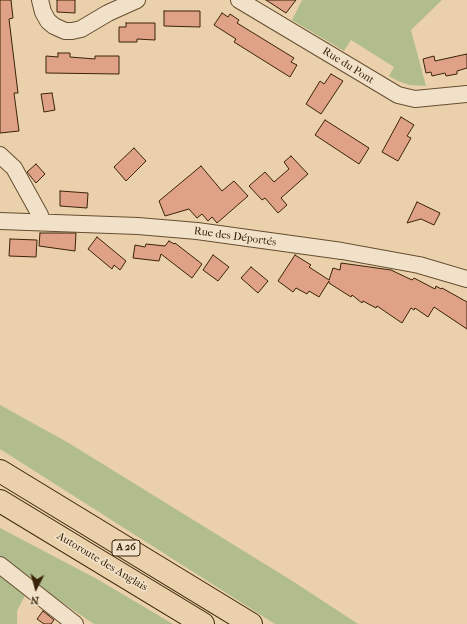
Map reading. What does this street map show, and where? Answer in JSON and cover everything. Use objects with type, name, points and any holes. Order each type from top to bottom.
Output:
[{"type":"highway","name":"A 26","points":[[0,471],[251,624]]},
{"type":"highway","name":"Autoroute des Anglais","points":[[0,501],[203,624]]},
{"type":"street","points":[[40,0],[43,12],[48,20],[59,29],[72,31],[81,29],[108,13],[137,0]]},
{"type":"street","name":"Rue du Pont","points":[[239,0],[398,95],[415,99],[467,94]]},
{"type":"street","points":[[0,155],[14,168],[40,215],[40,221]]},
{"type":"street","name":"Rue des Déportés","points":[[0,221],[40,221],[138,226],[204,232],[342,251],[411,263],[467,279]]},
{"type":"street","points":[[0,565],[75,624]]},
{"type":"green space","points":[[302,0],[442,0],[411,30],[426,86],[409,85],[389,76],[394,67],[351,40],[344,51],[292,20]]},
{"type":"green space","points":[[0,405],[67,442],[294,582],[358,624],[275,624],[0,449]]},
{"type":"green space","points":[[0,528],[97,579],[173,624],[94,624],[32,582],[17,611],[17,624],[0,624]]},
{"type":"building","points":[[0,0],[11,0],[13,18],[9,19],[18,93],[14,93],[19,131],[0,133]]},
{"type":"building","points":[[57,0],[75,0],[75,13],[57,12]]},
{"type":"building","points":[[266,0],[296,0],[286,13]]},
{"type":"building","points":[[164,11],[200,11],[200,27],[164,26]]},
{"type":"building","points":[[222,13],[228,17],[230,14],[239,20],[237,23],[294,58],[291,62],[297,65],[290,77],[234,42],[236,39],[214,25]]},
{"type":"building","points":[[126,23],[155,23],[155,40],[137,39],[137,42],[119,42],[119,27],[126,27]]},
{"type":"building","points":[[58,53],[70,53],[70,57],[95,59],[95,56],[119,56],[119,74],[46,73],[46,56],[58,57]]},
{"type":"building","points":[[467,54],[467,68],[457,71],[457,74],[446,76],[445,73],[432,76],[431,72],[426,73],[423,59],[434,56],[435,61]]},
{"type":"building","points":[[331,74],[343,81],[321,114],[306,104],[320,81],[324,84]]},
{"type":"building","points":[[52,93],[55,110],[44,112],[41,94]]},
{"type":"building","points":[[401,117],[414,125],[407,136],[411,138],[398,161],[382,152]]},
{"type":"building","points":[[325,120],[369,148],[359,164],[315,135]]},
{"type":"building","points":[[134,148],[146,161],[126,181],[114,167]]},
{"type":"building","points":[[291,156],[308,174],[281,198],[287,205],[278,213],[265,198],[262,200],[249,186],[265,172],[274,182],[289,169],[284,162]]},
{"type":"building","points":[[36,164],[45,174],[36,183],[27,172]]},
{"type":"building","points":[[201,166],[222,191],[234,181],[248,196],[217,223],[212,217],[208,221],[202,214],[197,218],[189,209],[165,216],[159,201]]},
{"type":"building","points":[[60,191],[88,193],[87,208],[60,206]]},
{"type":"building","points":[[417,202],[440,213],[434,225],[421,219],[407,223]]},
{"type":"building","points":[[40,233],[76,233],[75,251],[39,246]]},
{"type":"building","points":[[97,237],[126,261],[120,270],[114,265],[112,269],[88,249]]},
{"type":"building","points":[[10,239],[37,240],[36,257],[9,256]]},
{"type":"building","points":[[169,241],[174,244],[175,243],[202,264],[192,278],[161,254],[159,261],[133,258],[135,245],[145,247],[146,244],[165,246]]},
{"type":"building","points":[[213,255],[229,267],[218,281],[203,270]]},
{"type":"building","points":[[295,255],[311,265],[309,267],[329,280],[333,268],[340,270],[341,263],[391,270],[412,280],[414,278],[435,289],[436,286],[441,289],[442,288],[467,302],[467,329],[434,307],[428,317],[415,308],[414,310],[411,308],[402,323],[377,306],[376,308],[363,301],[362,303],[352,295],[351,297],[329,283],[329,281],[319,297],[309,291],[307,294],[296,288],[293,292],[278,281]]},
{"type":"building","points":[[251,267],[268,281],[258,293],[241,278]]},
{"type":"building","points":[[43,611],[54,620],[51,624],[44,624],[37,619]]}]
